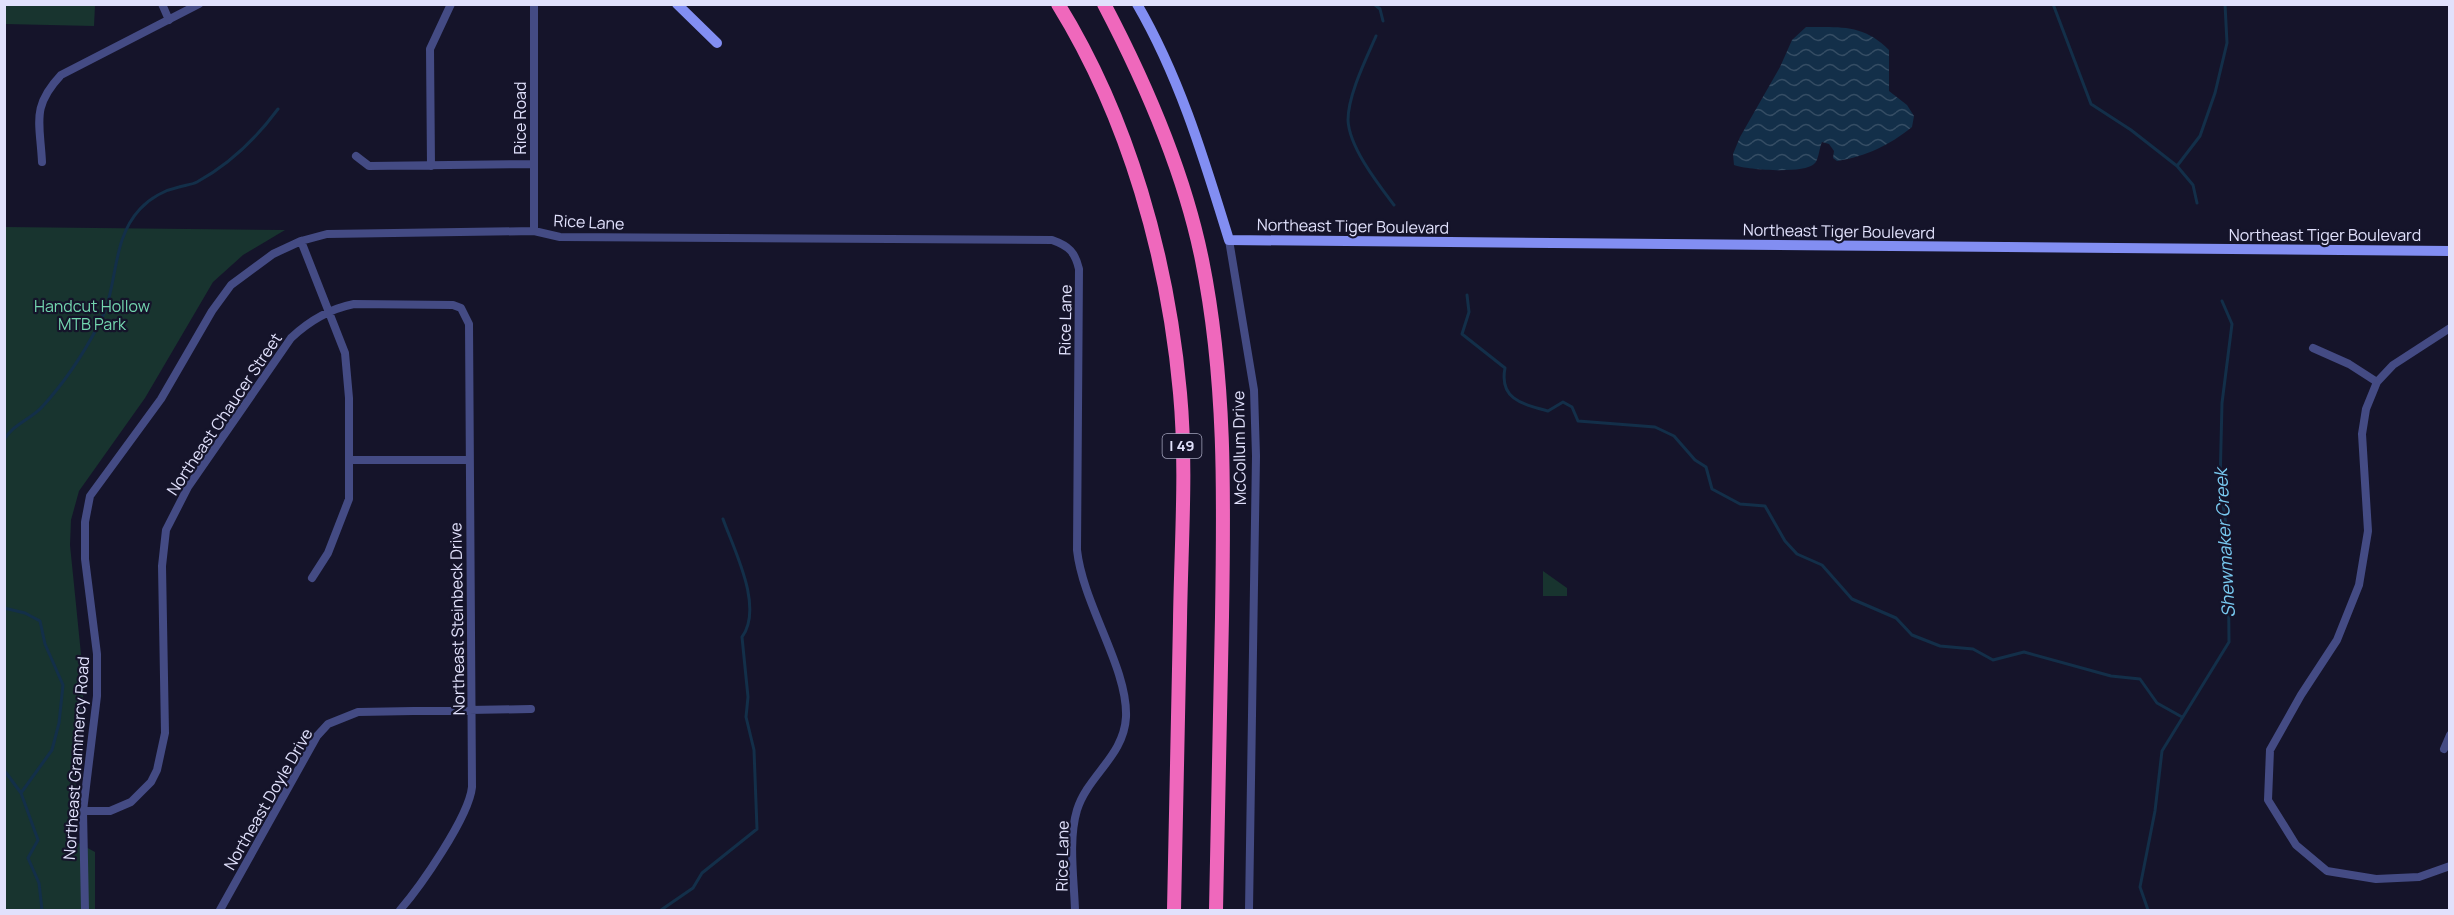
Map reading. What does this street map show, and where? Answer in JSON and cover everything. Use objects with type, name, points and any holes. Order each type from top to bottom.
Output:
[{"type":"highway","name":"I 49","points":[[1058,4],[1101,87],[1130,161],[1154,237],[1170,315],[1180,394],[1182,474],[1174,910]]},
{"type":"highway","name":"I 49","points":[[1104,4],[1156,112],[1182,184],[1202,258],[1215,332],[1222,406],[1224,482],[1216,910]]},
{"type":"street","points":[[162,4],[169,20]]},
{"type":"street","points":[[42,162],[39,114],[45,92],[61,75],[199,4]]},
{"type":"street","points":[[431,166],[430,49],[451,4]]},
{"type":"street","name":"Rice Road","points":[[534,4],[534,231]]},
{"type":"street","points":[[677,4],[717,43]]},
{"type":"street","name":"McCollum Drive","points":[[1137,4],[1152,30],[1196,132],[1229,240],[1254,390],[1256,456],[1249,910]]},
{"type":"street","points":[[356,156],[369,166],[534,164]]},
{"type":"street","name":"Northeast Grammercy Road","points":[[85,910],[83,812],[97,696],[96,654],[85,559],[85,522],[90,496],[161,399],[212,311],[231,285],[251,268],[301,241],[327,234],[534,231]]},
{"type":"street","name":"Rice Lane","points":[[534,231],[560,237],[1052,240],[1067,245],[1076,256],[1079,269],[1078,560],[1086,594],[1119,679],[1126,717],[1123,736],[1116,751],[1083,795],[1077,809],[1074,824],[1075,910]]},
{"type":"street","name":"Northeast Tiger Boulevard","points":[[1229,240],[2450,251]]},
{"type":"street","points":[[301,241],[346,361],[349,499],[328,553],[312,578]]},
{"type":"street","name":"Northeast Chaucer Street","points":[[83,812],[110,811],[131,802],[151,782],[162,758],[165,733],[162,559],[171,519],[188,487],[291,338],[305,324],[354,304],[446,303],[461,308]]},
{"type":"street","name":"Northeast Steinbeck Drive","points":[[400,910],[418,889],[469,802],[472,787],[468,460],[469,324],[461,308]]},
{"type":"street","points":[[2450,328],[2393,365],[2377,382],[2366,409],[2362,434],[2368,531],[2359,585],[2337,640],[2301,695],[2270,750],[2268,800],[2296,845],[2327,871],[2376,879],[2419,877],[2450,866]]},
{"type":"street","points":[[2313,348],[2349,364],[2377,382]]},
{"type":"street","points":[[349,460],[468,460]]},
{"type":"street","name":"Northeast Doyle Drive","points":[[220,910],[317,736],[328,724],[358,712],[531,709]]},
{"type":"street","points":[[2444,749],[2450,735]]},
{"type":"green space","points":[[5,4],[95,5],[94,26],[5,24]]},
{"type":"green space","name":"Handcut Hollow MTB Park","points":[[5,227],[285,230],[243,255],[213,282],[145,398],[79,491],[71,520],[70,545],[84,684],[71,839],[95,852],[95,910],[5,910]]},
{"type":"green space","points":[[1543,571],[1567,588],[1567,596],[1543,596]]},
{"type":"water","points":[[1806,27],[1841,27],[1861,31],[1889,50],[1889,91],[1907,105],[1914,116],[1912,127],[1877,149],[1848,159],[1837,161],[1833,158],[1834,151],[1829,144],[1822,142],[1816,162],[1808,167],[1775,170],[1734,165],[1733,154],[1740,137],[1780,67],[1792,40]]},
{"type":"waterway","points":[[1374,4],[1380,9],[1383,21]]},
{"type":"waterway","name":"Shewmaker Creek","points":[[2053,4],[2091,104],[2131,130],[2177,166],[2193,185],[2197,203]]},
{"type":"waterway","points":[[2177,166],[2200,136],[2215,93],[2227,43],[2225,4]]},
{"type":"waterway","points":[[1376,36],[1354,88],[1348,120],[1353,142],[1394,205]]},
{"type":"waterway","points":[[4,440],[12,430],[33,415],[50,398],[87,346],[105,310],[124,235],[140,209],[158,195],[197,182],[220,167],[251,141],[278,109]]},
{"type":"waterway","points":[[1467,295],[1469,312],[1462,334],[1505,368],[1506,387],[1514,398],[1529,406],[1548,411],[1563,402],[1572,407],[1578,421],[1655,427],[1674,436],[1695,460],[1706,467],[1712,489],[1740,504],[1765,506],[1785,541],[1797,554],[1822,565],[1852,599],[1896,618],[1912,635],[1940,646],[1973,649],[1993,660],[2024,652],[2111,676],[2140,679],[2157,703],[2182,717]]},
{"type":"waterway","name":"Shewmaker Creek","points":[[2148,910],[2140,887],[2155,811],[2162,751],[2229,642],[2228,538],[2220,485],[2222,403],[2232,324],[2222,301]]},
{"type":"waterway","points":[[661,910],[693,888],[702,873],[757,829],[754,750],[746,717],[748,697],[742,637],[748,625],[749,595],[740,562],[723,519]]},
{"type":"waterway","points":[[4,608],[25,613],[40,621],[45,644],[63,685],[59,723],[52,750],[21,793],[38,840],[28,858],[39,883],[42,910]]},
{"type":"waterway","points":[[4,770],[21,793]]}]
